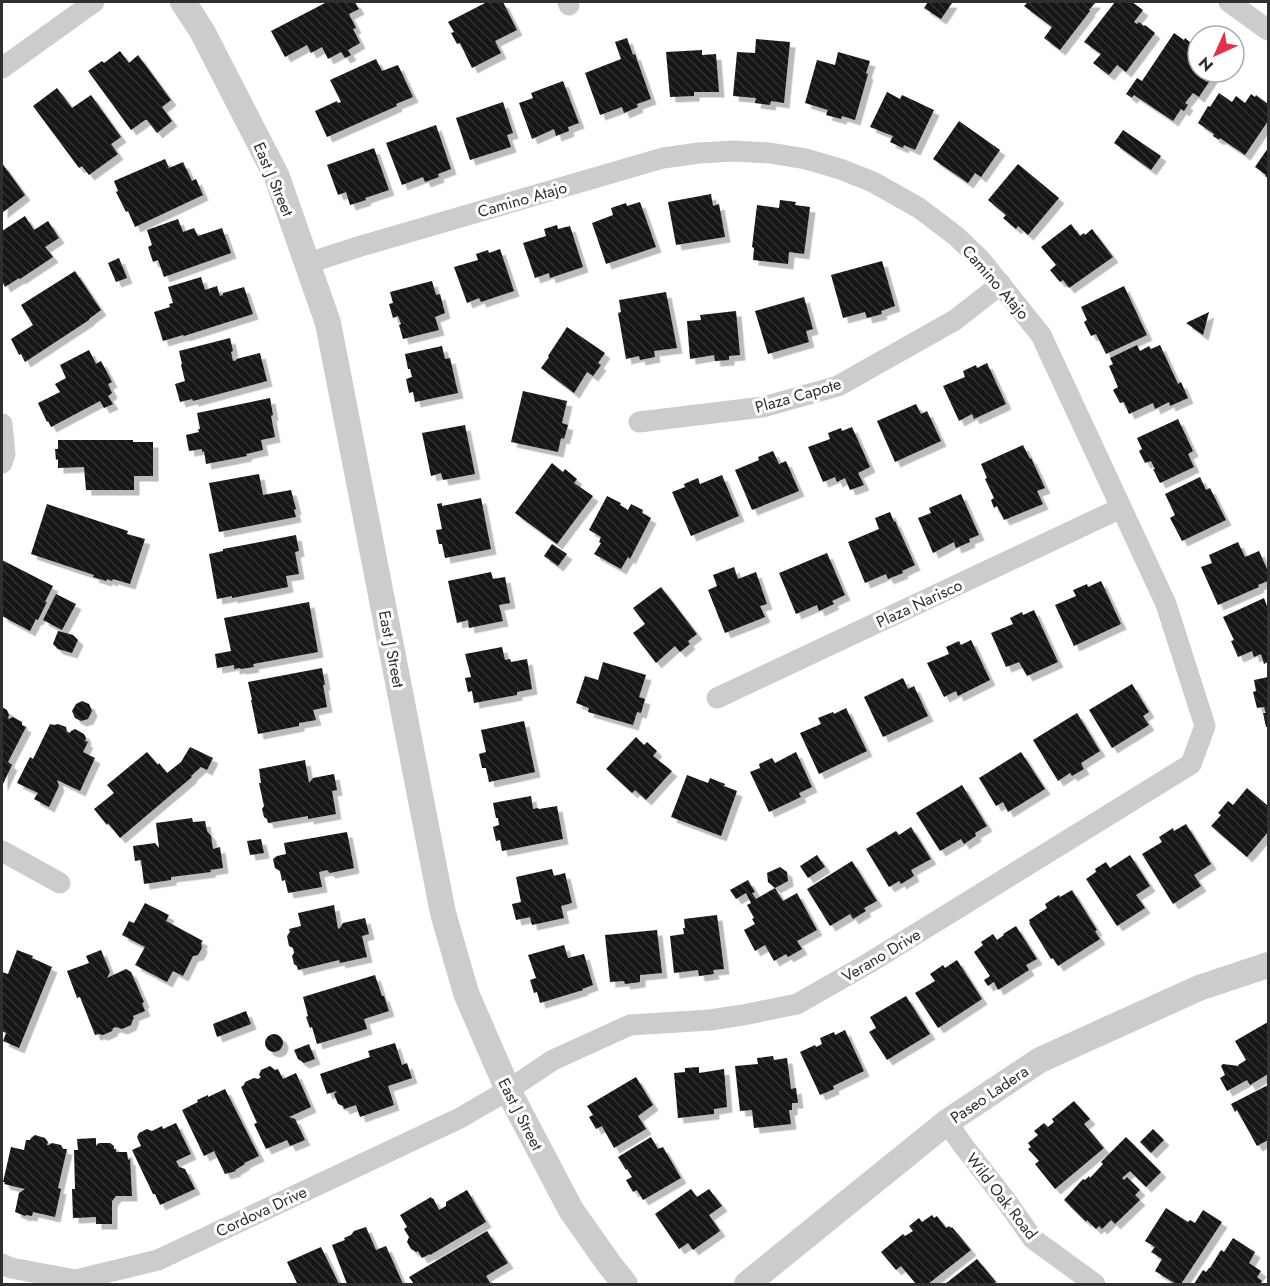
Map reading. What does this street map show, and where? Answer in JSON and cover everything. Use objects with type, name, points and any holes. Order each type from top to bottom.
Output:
[{"type":"street","points":[[2,68],[94,2]]},
{"type":"street","name":"East J Street","points":[[183,2],[202,31],[277,177],[328,323],[443,913],[466,993],[508,1090],[571,1210],[625,1284]]},
{"type":"street","points":[[1229,2],[1269,30]]},
{"type":"street","name":"Camino Atajo","points":[[308,263],[663,158],[734,151],[770,153],[806,159],[873,182],[903,198],[948,229],[980,259],[1041,335],[1166,603],[1205,726]]},
{"type":"street","name":"Plaza Capote","points":[[639,422],[763,407],[838,386],[955,320],[1001,284]]},
{"type":"street","points":[[2,424],[5,454],[2,463]]},
{"type":"street","name":"Plaza Narisco","points":[[717,698],[1121,508]]},
{"type":"street","name":"Verano Drive","points":[[508,1090],[553,1060],[630,1025],[710,1020],[797,1004],[868,963],[1191,764],[1205,726]]},
{"type":"street","points":[[2,851],[60,883]]},
{"type":"street","name":"Paseo Ladera","points":[[747,1284],[947,1122],[1040,1060],[1199,988],[1269,965]]},
{"type":"street","name":"Cordova Drive","points":[[2,1264],[76,1282],[158,1260],[460,1118],[508,1090]]},
{"type":"street","name":"Wild Oak Road","points":[[947,1122],[1033,1239],[1095,1284]]},
{"type":"building","points":[[327,2],[355,2],[359,9],[349,14],[360,43],[348,50],[351,55],[345,58],[341,52],[328,59],[322,47],[311,53],[307,45],[285,57],[271,31]]},
{"type":"building","points":[[487,2],[503,2],[517,30],[495,41],[501,53],[472,68],[460,43],[457,44],[451,33],[454,32],[448,22]]},
{"type":"building","points":[[928,2],[952,3],[941,19],[924,8]]},
{"type":"building","points":[[1028,2],[1096,2],[1060,50],[1044,38],[1052,27],[1024,6]]},
{"type":"building","points":[[1115,2],[1132,2],[1143,10],[1134,22],[1145,25],[1155,33],[1126,72],[1117,65],[1109,75],[1093,63],[1101,54],[1084,42]]},
{"type":"building","points":[[1174,33],[1184,40],[1186,39],[1186,84],[1208,84],[1199,97],[1193,93],[1185,103],[1188,105],[1184,111],[1181,109],[1173,121],[1134,95],[1132,98],[1126,94],[1137,78],[1142,81]]},
{"type":"building","points":[[627,38],[651,99],[637,104],[638,107],[624,113],[622,107],[600,115],[585,73],[621,59],[615,42]]},
{"type":"building","points":[[756,39],[790,42],[784,103],[771,101],[770,105],[755,103],[756,98],[733,96],[737,52],[755,53]]},
{"type":"building","points":[[702,50],[702,55],[716,54],[719,92],[694,92],[694,96],[670,97],[666,52]]},
{"type":"building","points":[[120,51],[129,63],[138,55],[171,100],[162,107],[172,121],[157,133],[147,120],[131,130],[88,71]]},
{"type":"building","points":[[838,52],[870,61],[855,120],[826,115],[828,110],[805,103],[817,60],[835,65]]},
{"type":"building","points":[[376,59],[382,71],[398,65],[413,97],[327,137],[315,111],[337,101],[341,102],[330,80]]},
{"type":"building","points":[[563,81],[579,123],[568,127],[569,131],[556,136],[554,129],[532,139],[519,103],[533,98],[531,93]]},
{"type":"building","points":[[57,88],[72,108],[91,95],[121,137],[111,144],[118,154],[89,175],[82,166],[79,168],[33,106]]},
{"type":"building","points":[[887,92],[900,99],[902,95],[934,110],[915,150],[890,142],[893,136],[870,127]]},
{"type":"building","points":[[1219,93],[1232,102],[1236,96],[1245,103],[1251,94],[1255,97],[1256,95],[1268,104],[1268,121],[1245,155],[1220,138],[1219,140],[1213,136],[1214,134],[1198,123]]},
{"type":"building","points":[[503,102],[513,133],[507,135],[511,147],[470,160],[456,118]]},
{"type":"building","points":[[959,121],[1000,150],[981,177],[975,173],[968,183],[933,159]]},
{"type":"building","points":[[436,125],[451,169],[425,182],[423,177],[402,185],[386,143]]},
{"type":"building","points":[[1123,130],[1161,156],[1151,170],[1114,143]]},
{"type":"building","points":[[374,148],[389,190],[350,205],[346,192],[338,195],[327,165]]},
{"type":"building","points":[[1268,148],[1268,178],[1255,167]]},
{"type":"building","points":[[165,159],[169,168],[183,162],[192,181],[196,179],[203,195],[135,227],[116,192],[118,191],[114,181]]},
{"type":"building","points":[[2,163],[25,195],[2,213]]},
{"type":"building","points":[[1018,164],[1059,198],[1028,235],[1018,226],[1016,229],[1003,218],[1006,215],[988,200]]},
{"type":"building","points":[[711,194],[713,206],[719,204],[725,237],[676,245],[668,202]]},
{"type":"building","points":[[780,200],[810,207],[804,254],[789,252],[788,264],[753,260],[754,248],[752,247],[757,205],[779,208]]},
{"type":"building","points":[[640,202],[656,247],[606,264],[592,223],[613,215],[611,208],[626,203],[627,206]]},
{"type":"building","points":[[25,216],[34,230],[48,221],[59,238],[45,247],[53,257],[5,287],[2,281],[2,231]]},
{"type":"building","points":[[178,219],[183,232],[194,228],[198,236],[222,228],[231,253],[164,277],[158,260],[153,262],[148,247],[152,245],[147,230]]},
{"type":"building","points":[[1071,224],[1080,236],[1092,229],[1113,257],[1069,288],[1063,280],[1060,282],[1050,270],[1056,265],[1041,247]]},
{"type":"building","points":[[557,225],[558,229],[570,226],[583,267],[550,278],[549,273],[535,278],[523,243],[546,236],[544,229]]},
{"type":"building","points":[[500,249],[514,291],[481,302],[479,298],[467,303],[454,267],[478,260],[476,254]]},
{"type":"building","points":[[119,258],[127,278],[116,282],[108,263]]},
{"type":"building","points":[[882,261],[895,306],[881,311],[882,314],[867,318],[865,312],[843,318],[831,275]]},
{"type":"building","points":[[75,271],[101,310],[25,362],[11,339],[33,325],[21,305]]},
{"type":"building","points":[[201,277],[205,290],[217,286],[220,296],[244,287],[253,314],[163,341],[154,312],[170,307],[169,304],[173,303],[168,287]]},
{"type":"building","points":[[432,281],[436,295],[440,294],[445,313],[435,317],[439,330],[403,339],[398,316],[393,318],[389,304],[393,303],[390,292]]},
{"type":"building","points":[[1124,286],[1147,335],[1106,354],[1096,334],[1091,336],[1084,322],[1087,320],[1081,307]]},
{"type":"building","points":[[666,292],[677,348],[654,351],[655,357],[640,360],[639,356],[626,359],[618,313],[621,312],[619,300]]},
{"type":"building","points":[[804,297],[813,329],[806,331],[809,342],[768,354],[755,311]]},
{"type":"building","points":[[736,311],[740,355],[729,356],[729,360],[715,361],[714,355],[690,359],[687,321],[701,320],[700,315]]},
{"type":"building","points":[[1209,312],[1203,335],[1186,323]]},
{"type":"building","points":[[567,327],[605,353],[598,363],[601,365],[593,376],[587,372],[574,393],[541,368]]},
{"type":"building","points":[[230,338],[233,361],[260,353],[267,381],[193,401],[192,399],[180,402],[175,384],[185,381],[179,351]]},
{"type":"building","points":[[1137,345],[1140,351],[1149,346],[1151,349],[1160,345],[1178,384],[1181,382],[1188,398],[1170,406],[1169,402],[1155,409],[1153,403],[1129,414],[1124,402],[1120,403],[1113,390],[1118,387],[1109,366],[1113,364],[1110,358]]},
{"type":"building","points":[[442,346],[445,359],[450,358],[458,393],[415,402],[413,392],[409,393],[406,379],[412,377],[405,354]]},
{"type":"building","points":[[89,350],[96,364],[101,361],[112,382],[108,384],[112,393],[108,396],[113,404],[104,408],[100,401],[51,427],[38,403],[60,392],[55,384],[66,378],[60,365]]},
{"type":"building","points":[[987,363],[1006,404],[974,419],[972,414],[959,421],[943,386],[965,377],[963,371]]},
{"type":"building","points":[[523,391],[567,401],[562,423],[568,425],[564,439],[561,438],[558,452],[511,442]]},
{"type":"building","points":[[270,398],[275,437],[261,440],[263,450],[246,454],[247,456],[206,464],[202,449],[189,451],[186,435],[199,432],[198,429],[200,429],[197,413]]},
{"type":"building","points":[[916,404],[921,414],[927,411],[941,441],[895,462],[877,421]]},
{"type":"building","points":[[1178,419],[1193,451],[1188,454],[1194,467],[1160,483],[1151,461],[1145,463],[1139,451],[1142,449],[1137,438]]},
{"type":"building","points":[[465,425],[475,474],[443,480],[441,473],[431,476],[422,433]]},
{"type":"building","points":[[852,427],[870,467],[858,473],[864,485],[850,490],[845,478],[837,482],[835,477],[823,482],[808,447],[830,439],[828,433]]},
{"type":"building","points":[[58,440],[153,442],[153,476],[134,476],[134,490],[86,490],[84,467],[58,468],[55,449],[58,449]]},
{"type":"building","points":[[1023,445],[1045,488],[1037,491],[1043,504],[1004,520],[997,506],[994,508],[991,500],[994,498],[981,464]]},
{"type":"building","points":[[773,451],[779,464],[786,461],[799,491],[752,510],[735,470]]},
{"type":"building","points":[[552,463],[563,472],[565,469],[577,479],[574,483],[593,496],[557,544],[515,513]]},
{"type":"building","points":[[259,474],[263,495],[291,490],[296,517],[219,532],[209,483]]},
{"type":"building","points":[[722,475],[739,516],[691,536],[672,492],[698,478],[700,484]]},
{"type":"building","points":[[1200,477],[1206,490],[1210,488],[1226,520],[1182,541],[1170,518],[1175,515],[1165,494]]},
{"type":"building","points":[[961,494],[979,535],[956,548],[954,542],[933,553],[918,518],[931,513],[929,508]]},
{"type":"building","points":[[607,496],[621,503],[620,505],[628,510],[631,504],[643,510],[642,513],[651,518],[630,559],[628,557],[621,569],[594,554],[601,543],[599,542],[601,537],[589,530]]},
{"type":"building","points":[[481,498],[491,549],[445,558],[436,530],[442,529],[437,504],[442,503],[442,506]]},
{"type":"building","points":[[47,504],[128,531],[127,534],[145,539],[130,584],[113,579],[106,581],[31,554]]},
{"type":"building","points":[[890,512],[915,565],[888,579],[886,574],[865,583],[848,542],[879,529],[875,518]]},
{"type":"building","points":[[296,535],[299,551],[295,552],[299,574],[286,576],[288,587],[217,599],[209,554],[223,551],[223,549]]},
{"type":"building","points":[[1238,542],[1245,557],[1259,551],[1268,571],[1268,581],[1218,605],[1201,567],[1212,563],[1209,555]]},
{"type":"building","points":[[552,544],[567,554],[558,566],[544,556]]},
{"type":"building","points":[[827,553],[845,595],[832,601],[834,604],[819,611],[817,605],[796,614],[779,573]]},
{"type":"building","points":[[2,560],[53,586],[38,620],[36,619],[30,631],[2,616]]},
{"type":"building","points":[[734,567],[738,579],[756,572],[767,604],[760,606],[765,617],[725,633],[708,590],[717,586],[713,575]]},
{"type":"building","points":[[491,572],[493,579],[505,577],[510,603],[499,605],[503,621],[469,628],[468,620],[457,623],[448,581]]},
{"type":"building","points":[[1101,581],[1121,624],[1074,646],[1055,605],[1076,596],[1073,590]]},
{"type":"building","points":[[661,587],[697,634],[680,652],[675,646],[656,663],[633,633],[645,624],[633,608]]},
{"type":"building","points":[[56,594],[76,604],[62,630],[43,620]]},
{"type":"building","points":[[1264,598],[1268,609],[1268,662],[1264,664],[1261,654],[1254,657],[1252,651],[1238,657],[1231,641],[1234,640],[1223,617]]},
{"type":"building","points":[[309,602],[318,652],[253,664],[254,667],[234,669],[234,665],[217,668],[215,654],[231,651],[224,618]]},
{"type":"building","points":[[1034,610],[1058,662],[1027,676],[1019,662],[1006,667],[991,633],[1013,624],[1010,618],[1022,612],[1023,615]]},
{"type":"building","points":[[58,631],[73,635],[78,640],[72,653],[58,649],[53,644]]},
{"type":"building","points":[[971,640],[990,680],[958,696],[956,691],[944,697],[927,663],[949,654],[946,647],[959,641],[961,645]]},
{"type":"building","points":[[502,647],[505,660],[510,659],[511,662],[527,659],[532,689],[517,692],[517,695],[474,703],[472,691],[468,692],[465,678],[471,677],[465,654]]},
{"type":"building","points":[[603,662],[646,675],[639,697],[645,699],[641,713],[637,712],[633,725],[588,712],[589,708],[576,703],[585,676],[598,680]]},
{"type":"building","points":[[322,668],[327,707],[313,710],[316,720],[299,723],[299,726],[258,734],[248,682]]},
{"type":"building","points":[[1268,677],[1268,727],[1266,727],[1264,707],[1257,708],[1253,692],[1256,691],[1254,680]]},
{"type":"building","points":[[903,678],[908,689],[914,686],[928,716],[883,737],[864,697]]},
{"type":"building","points":[[1132,684],[1149,712],[1143,716],[1149,725],[1112,748],[1089,710]]},
{"type":"building","points":[[82,701],[89,704],[92,711],[88,719],[81,721],[75,718],[72,711],[76,704]]},
{"type":"building","points":[[2,707],[7,710],[9,719],[13,717],[26,727],[8,762],[12,765],[2,786]]},
{"type":"building","points":[[846,708],[867,751],[819,774],[800,733],[821,724],[818,718]]},
{"type":"building","points":[[1077,713],[1100,751],[1081,763],[1084,769],[1072,776],[1070,773],[1058,781],[1033,740]]},
{"type":"building","points":[[524,721],[535,772],[489,782],[486,768],[482,768],[479,754],[486,752],[481,730]]},
{"type":"building","points":[[50,724],[66,727],[67,732],[70,733],[75,729],[84,734],[85,741],[88,742],[83,752],[95,758],[80,791],[57,780],[59,786],[49,807],[34,799],[38,793],[17,783],[30,757],[33,759]]},
{"type":"building","points":[[636,737],[644,745],[647,742],[657,751],[653,756],[672,771],[646,800],[635,790],[632,793],[606,769]]},
{"type":"building","points":[[190,747],[213,758],[207,770],[201,767],[120,838],[94,809],[114,793],[107,785],[147,752],[167,773],[181,762]]},
{"type":"building","points":[[796,752],[812,787],[799,793],[801,797],[769,812],[750,772],[760,768],[759,764],[772,758],[775,763]]},
{"type":"building","points":[[1021,752],[1045,789],[1008,812],[1003,802],[996,806],[979,778]]},
{"type":"building","points":[[305,760],[309,783],[313,778],[334,774],[337,790],[332,791],[336,814],[268,823],[262,809],[264,806],[259,783],[261,783],[259,769]]},
{"type":"building","points":[[687,775],[708,783],[710,778],[737,791],[721,836],[671,817]]},
{"type":"building","points":[[962,785],[987,826],[975,833],[976,836],[964,844],[961,839],[940,851],[916,813]]},
{"type":"building","points":[[1247,788],[1268,806],[1268,832],[1247,857],[1211,826],[1221,815],[1218,813],[1228,801],[1233,805]]},
{"type":"building","points":[[531,796],[533,809],[557,806],[563,839],[502,851],[500,840],[496,841],[493,827],[499,825],[493,803]]},
{"type":"building","points":[[192,818],[193,822],[205,821],[213,849],[220,847],[223,868],[144,884],[141,860],[135,861],[133,846],[155,843],[159,848],[156,823]]},
{"type":"building","points":[[1186,824],[1211,864],[1194,875],[1201,886],[1173,904],[1142,854],[1162,842],[1159,837],[1173,828],[1174,831]]},
{"type":"building","points":[[911,827],[931,859],[911,870],[914,876],[901,884],[899,881],[889,887],[866,849],[896,831],[899,835]]},
{"type":"building","points":[[347,832],[354,868],[330,873],[327,870],[319,872],[322,887],[288,893],[285,880],[282,881],[280,871],[275,868],[273,859],[286,854],[284,843]]},
{"type":"building","points":[[261,839],[264,853],[250,855],[247,841]]},
{"type":"building","points":[[817,855],[825,867],[808,878],[800,866]]},
{"type":"building","points":[[1130,855],[1150,886],[1136,895],[1145,908],[1117,926],[1086,879],[1106,862],[1110,868]]},
{"type":"building","points":[[852,861],[877,901],[864,908],[866,911],[853,919],[850,914],[830,926],[807,889]]},
{"type":"building","points":[[780,867],[787,872],[788,881],[775,888],[768,882],[767,873]]},
{"type":"building","points":[[552,869],[554,876],[565,873],[572,903],[561,906],[564,918],[532,925],[530,917],[516,920],[512,904],[521,902],[516,877]]},
{"type":"building","points":[[748,880],[756,899],[775,888],[783,901],[797,893],[817,930],[797,941],[802,949],[788,957],[786,954],[774,961],[765,945],[755,951],[744,930],[755,924],[747,905],[751,903],[746,893],[736,899],[730,890]]},
{"type":"building","points":[[1072,890],[1097,930],[1095,931],[1100,939],[1058,966],[1053,958],[1051,959],[1029,920],[1047,908],[1045,904]]},
{"type":"building","points":[[145,903],[169,915],[166,921],[203,941],[198,955],[193,956],[183,976],[173,971],[167,982],[135,965],[145,947],[122,935],[129,921],[134,923]]},
{"type":"building","points":[[334,905],[338,929],[343,923],[365,918],[369,934],[362,936],[367,957],[340,963],[339,960],[298,970],[292,956],[293,948],[289,946],[287,936],[289,929],[301,926],[298,913]]},
{"type":"building","points":[[717,915],[724,969],[713,970],[714,974],[699,976],[698,970],[674,973],[670,936],[684,934],[684,919]]},
{"type":"building","points":[[1016,926],[1037,959],[1026,965],[1029,970],[998,990],[994,982],[988,986],[984,980],[990,976],[974,952],[983,945],[981,942],[993,934],[997,940]]},
{"type":"building","points":[[657,930],[662,973],[640,975],[640,982],[625,984],[624,981],[610,982],[605,935]]},
{"type":"building","points":[[564,945],[568,958],[584,954],[593,985],[540,1003],[530,980],[536,978],[528,955]]},
{"type":"building","points":[[17,950],[52,967],[19,1048],[3,1041],[6,1033],[2,1031],[2,972],[8,974]]},
{"type":"building","points":[[101,950],[110,972],[107,978],[126,969],[131,972],[144,1002],[142,1003],[145,1011],[133,1016],[131,1025],[122,1029],[113,1028],[112,1031],[103,1035],[95,1035],[67,971],[89,963],[86,956]]},
{"type":"building","points":[[957,960],[982,999],[938,1028],[915,993],[935,981],[930,974],[943,965],[945,968]]},
{"type":"building","points":[[375,975],[389,1011],[364,1019],[367,1029],[317,1044],[306,1017],[308,1016],[303,997]]},
{"type":"building","points":[[906,996],[930,1034],[887,1060],[869,1032],[876,1028],[870,1017]]},
{"type":"building","points":[[246,1011],[251,1024],[217,1037],[213,1024]]},
{"type":"building","points":[[1268,1022],[1268,1074],[1250,1085],[1247,1080],[1227,1091],[1220,1078],[1225,1075],[1221,1066],[1223,1064],[1239,1066],[1246,1060],[1235,1041]]},
{"type":"building","points":[[845,1030],[864,1071],[820,1095],[800,1052],[822,1044],[820,1038]]},
{"type":"building","points":[[274,1034],[280,1037],[283,1043],[280,1049],[274,1052],[268,1049],[265,1043],[268,1037]]},
{"type":"building","points":[[395,1043],[402,1065],[407,1063],[412,1078],[388,1086],[394,1105],[360,1117],[356,1105],[344,1109],[338,1104],[334,1094],[337,1091],[327,1094],[320,1074],[370,1057],[368,1051]]},
{"type":"building","points":[[309,1044],[315,1059],[304,1063],[298,1059],[294,1050]]},
{"type":"building","points":[[773,1056],[774,1060],[787,1058],[791,1089],[796,1088],[798,1103],[792,1103],[792,1110],[789,1110],[791,1124],[754,1128],[752,1110],[740,1111],[735,1066],[758,1064],[757,1058]]},
{"type":"building","points":[[270,1066],[275,1070],[278,1069],[283,1079],[296,1073],[311,1107],[289,1117],[295,1119],[305,1140],[290,1146],[287,1140],[266,1149],[241,1087],[245,1082],[261,1077],[259,1075],[261,1070]]},
{"type":"building","points":[[699,1067],[699,1073],[724,1069],[727,1107],[714,1109],[714,1114],[678,1118],[674,1073],[685,1072],[685,1068]]},
{"type":"building","points":[[636,1077],[653,1105],[638,1116],[646,1129],[614,1148],[602,1126],[596,1129],[589,1117],[593,1115],[587,1106]]},
{"type":"building","points":[[1268,1085],[1268,1140],[1257,1146],[1237,1110],[1235,1112],[1231,1104]]},
{"type":"building","points":[[225,1089],[259,1156],[244,1163],[236,1171],[225,1174],[214,1151],[204,1156],[182,1110],[198,1102],[197,1100]]},
{"type":"building","points":[[1074,1101],[1090,1119],[1084,1124],[1104,1148],[1055,1189],[1035,1164],[1039,1161],[1028,1149],[1031,1147],[1028,1143],[1038,1135],[1034,1131],[1044,1123],[1048,1127],[1054,1122],[1052,1119]]},
{"type":"building","points":[[176,1123],[191,1154],[176,1161],[179,1167],[185,1169],[195,1189],[160,1205],[132,1150],[141,1146],[137,1137],[139,1133],[147,1129],[152,1131],[162,1126],[163,1129]]},
{"type":"building","points":[[1153,1129],[1164,1140],[1151,1153],[1140,1142]]},
{"type":"building","points":[[35,1135],[45,1138],[47,1145],[52,1143],[67,1149],[58,1188],[61,1189],[55,1217],[33,1212],[32,1216],[25,1216],[15,1212],[19,1193],[25,1189],[3,1182],[11,1147],[24,1150],[26,1140],[30,1140]]},
{"type":"building","points":[[651,1137],[658,1149],[663,1147],[681,1178],[643,1200],[637,1190],[633,1192],[626,1180],[632,1177],[618,1157]]},
{"type":"building","points":[[1126,1137],[1161,1172],[1146,1187],[1130,1171],[1122,1178],[1124,1180],[1127,1177],[1140,1190],[1135,1195],[1140,1200],[1115,1224],[1111,1220],[1102,1229],[1099,1226],[1096,1229],[1064,1200],[1083,1179],[1089,1176],[1090,1178],[1103,1164],[1101,1162]]},
{"type":"building","points":[[96,1138],[96,1146],[99,1143],[110,1143],[116,1152],[127,1152],[128,1160],[130,1159],[132,1196],[116,1196],[112,1201],[112,1224],[96,1224],[96,1217],[73,1218],[72,1189],[75,1189],[74,1150],[78,1150],[77,1139]]},
{"type":"building","points":[[691,1189],[697,1197],[709,1189],[722,1206],[709,1215],[720,1231],[693,1250],[688,1243],[679,1249],[655,1214]]},
{"type":"building","points":[[467,1190],[486,1222],[422,1258],[418,1251],[411,1249],[407,1242],[409,1237],[404,1229],[407,1227],[400,1215],[431,1197],[439,1210],[446,1206],[446,1202]]},
{"type":"building","points":[[1166,1208],[1188,1222],[1190,1220],[1195,1223],[1203,1210],[1222,1222],[1181,1284],[1176,1284],[1155,1271],[1162,1259],[1151,1252],[1155,1247],[1145,1241]]},
{"type":"building","points":[[932,1215],[934,1218],[937,1216],[946,1228],[952,1227],[971,1250],[928,1284],[916,1284],[901,1266],[896,1270],[881,1252],[903,1234],[905,1236],[913,1231],[909,1226],[919,1218],[922,1222]]},
{"type":"building","points":[[366,1227],[376,1250],[386,1246],[403,1284],[347,1284],[332,1245],[345,1240],[344,1238],[354,1231]]},
{"type":"building","points":[[487,1231],[508,1263],[486,1276],[491,1284],[414,1284],[409,1277]]},
{"type":"building","points":[[1233,1238],[1255,1252],[1249,1263],[1261,1271],[1257,1277],[1262,1281],[1260,1284],[1194,1284],[1203,1270],[1206,1272],[1210,1268],[1221,1250],[1224,1252]]},
{"type":"building","points":[[321,1247],[339,1284],[297,1283],[287,1262]]},
{"type":"building","points":[[977,1259],[996,1282],[993,1284],[945,1284]]}]
